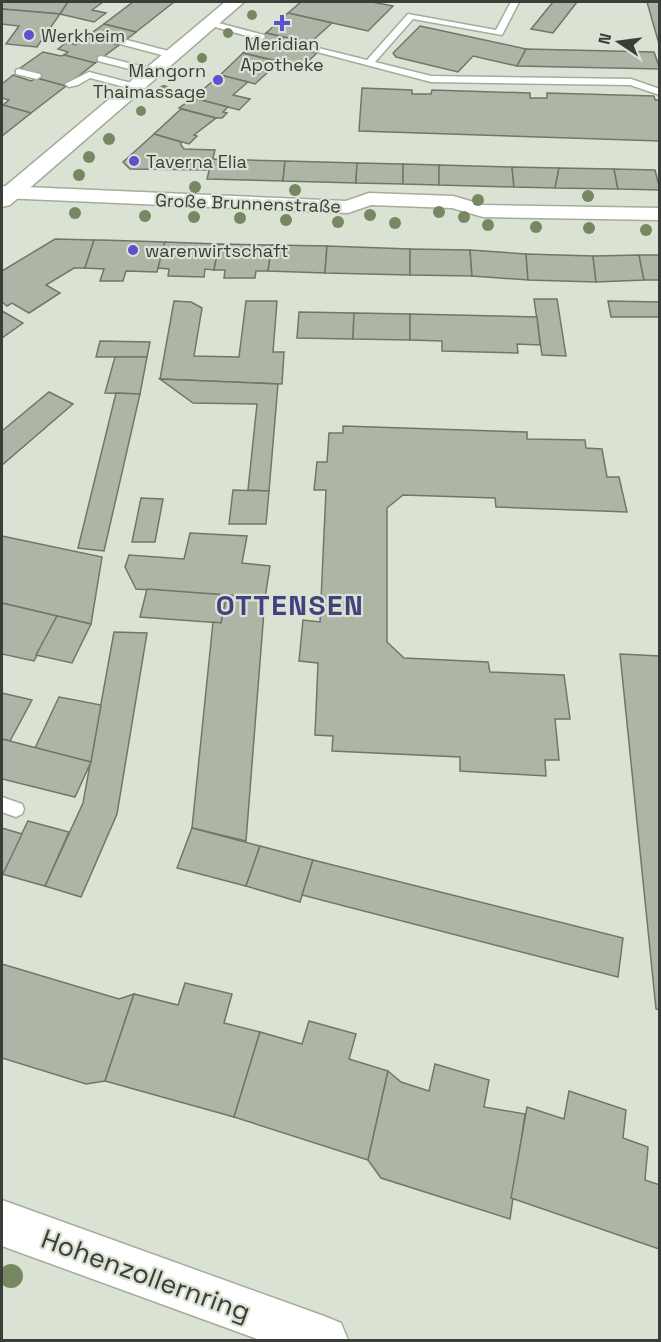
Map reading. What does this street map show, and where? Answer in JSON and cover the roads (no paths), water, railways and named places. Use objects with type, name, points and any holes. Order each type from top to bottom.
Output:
[{"type":"street","points":[[5,195],[236,2]]},
{"type":"street","name":"Große Brunnenstraße","points":[[5,195],[348,207],[369,199],[453,202],[483,211],[660,214]]},
{"type":"street","name":"Hohenzollernring","points":[[2,1223],[324,1341]]},
{"type":"lane","points":[[369,63],[411,16],[499,33],[515,2]]},
{"type":"lane","points":[[211,23],[261,37]]},
{"type":"lane","points":[[123,42],[173,55]]},
{"type":"lane","points":[[306,48],[431,79],[631,82],[660,92]]},
{"type":"lane","points":[[101,59],[153,72]]},
{"type":"lane","points":[[19,72],[38,76]]},
{"type":"lane","points":[[69,84],[88,75],[136,87]]},
{"type":"place","name":"Meridian Apotheke","points":[[282,23]]},
{"type":"place","name":"Werkheim","points":[[29,35]]},
{"type":"place","name":"Mangorn Thaimassage","points":[[218,80]]},
{"type":"place","name":"Taverna Elia","points":[[134,161]]},
{"type":"place","name":"warenwirtschaft","points":[[133,250]]},
{"type":"district","name":"OTTENSEN","points":[[290,605]]}]
